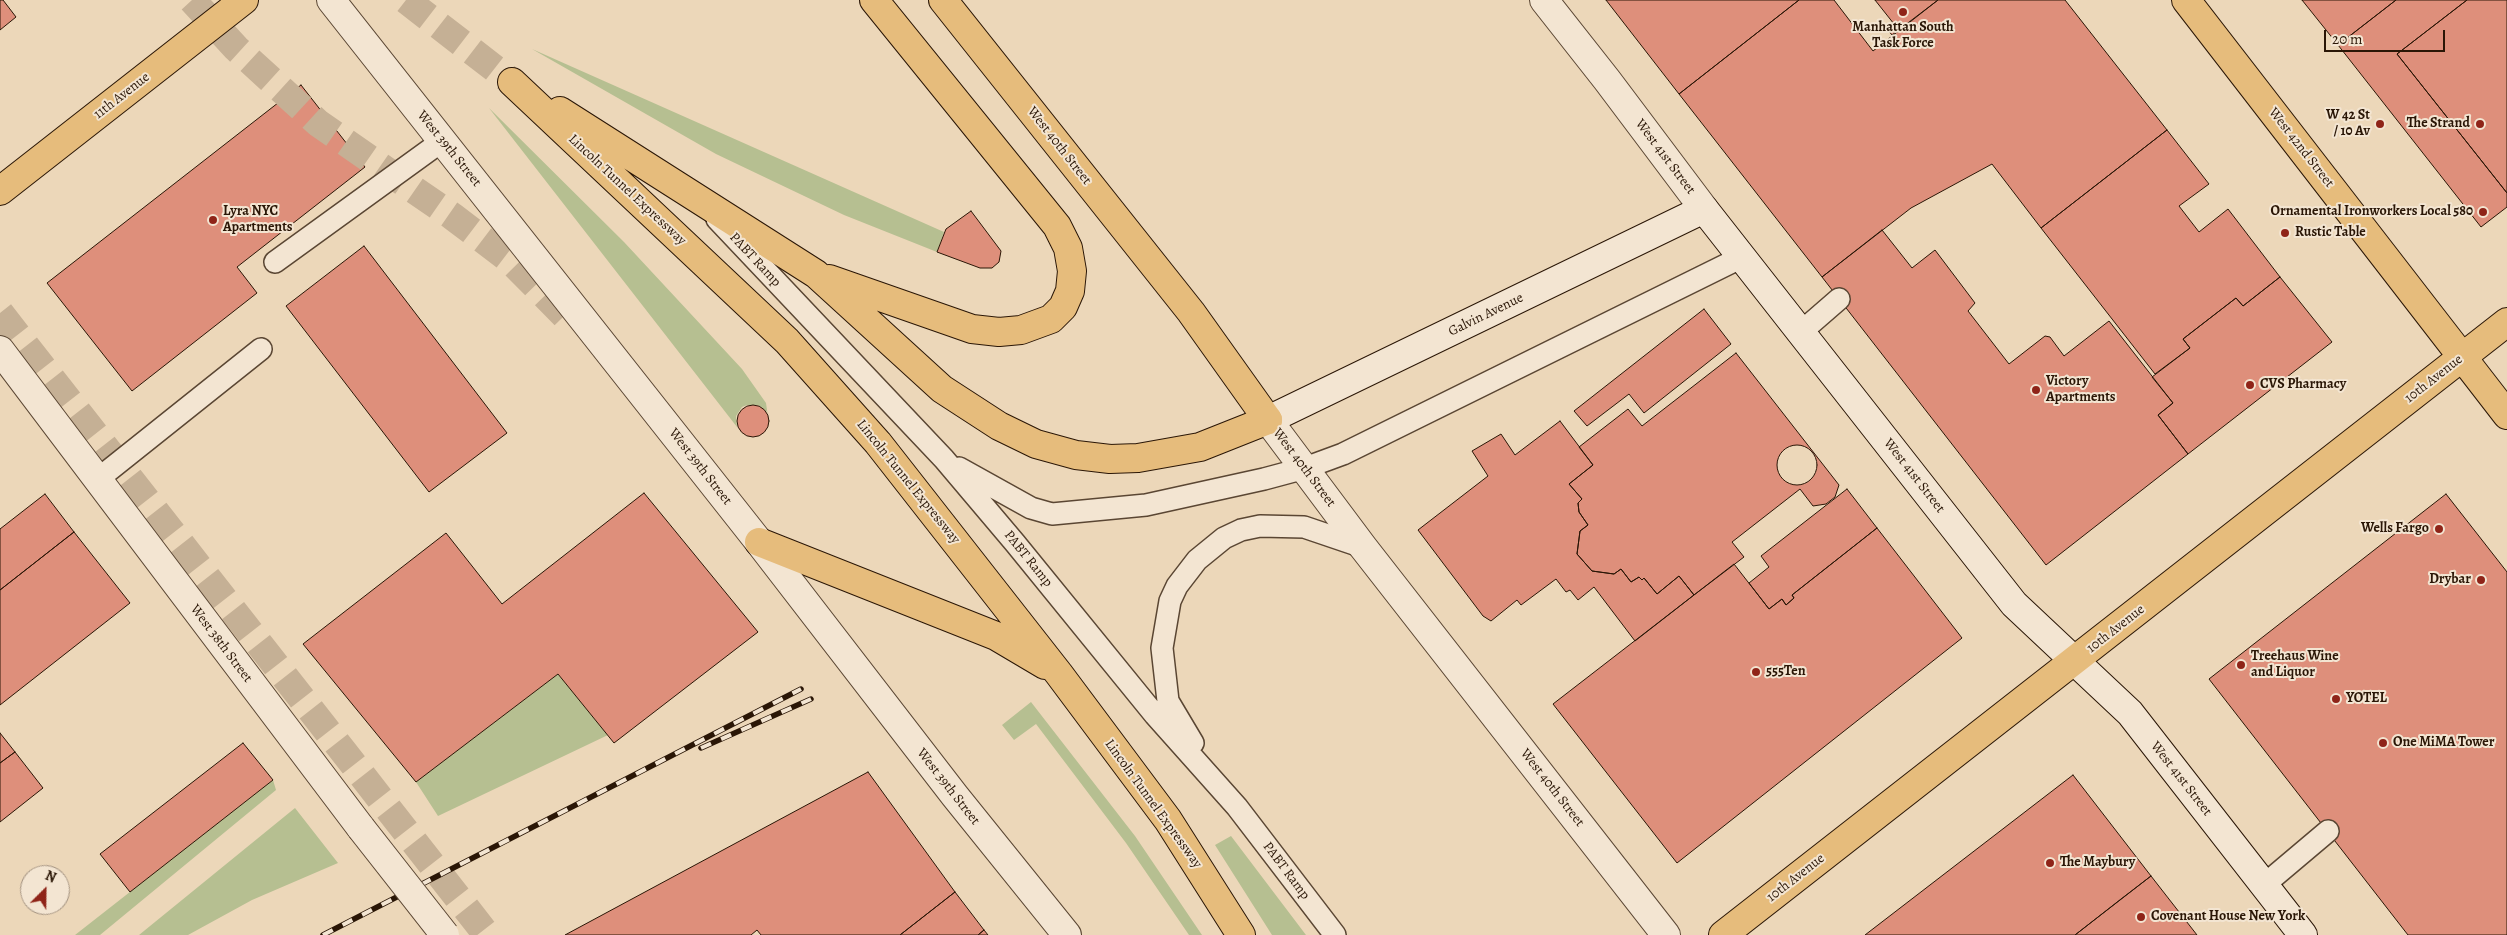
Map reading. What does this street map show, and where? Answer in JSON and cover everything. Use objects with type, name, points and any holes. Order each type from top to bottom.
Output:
[{"type":"main road","name":"11th Avenue","points":[[0,191],[244,0]]},
{"type":"main road","points":[[816,274],[972,329],[999,332],[1021,330],[1051,319],[1063,308],[1070,291],[1072,272],[1068,248],[1057,226],[874,0]]},
{"type":"main road","name":"West 40th Street","points":[[943,0],[1191,312],[1268,420]]},
{"type":"main road","name":"West 42nd Street","points":[[2186,0],[2507,415]]},
{"type":"main road","name":"Lincoln Tunnel Expressway","points":[[699,201],[512,82],[739,295],[799,354],[878,444],[1059,674],[1168,820],[1241,935]]},
{"type":"main road","points":[[699,201],[816,274],[942,389],[999,426],[1036,444],[1076,455],[1110,459],[1138,458],[1200,447],[1268,420]]},
{"type":"main road","name":"10th Avenue","points":[[1724,935],[2507,322]]},
{"type":"main road","points":[[759,542],[996,636],[1059,674]]},
{"type":"street","name":"West 39th Street","points":[[331,0],[759,542],[955,796],[1067,935]]},
{"type":"street","name":"West 41st Street","points":[[1544,0],[1704,209],[2014,604],[2130,713],[2303,935]]},
{"type":"street","name":"Galvin Avenue","points":[[1268,420],[1704,209]]},
{"type":"street","name":"West 38th Street","points":[[0,350],[209,629],[445,935]]},
{"type":"street","name":"West 40th Street","points":[[1268,420],[1363,547],[1666,935]]},
{"type":"lane","points":[[275,262],[442,141]]},
{"type":"lane","name":"PABT Ramp","points":[[699,201],[944,459],[1162,708],[1335,935]]},
{"type":"lane","points":[[944,459],[1002,494],[1031,508],[1052,514],[1146,505],[1305,468],[1343,454],[1742,257]]},
{"type":"lane","points":[[1801,332],[1839,299]]},
{"type":"lane","points":[[98,479],[261,349]]},
{"type":"lane","points":[[1162,708],[1162,648],[1170,601],[1186,573],[1209,549],[1224,538],[1241,530],[1284,526],[1304,527],[1363,547]]},
{"type":"lane","points":[[2264,885],[2328,831]]},
{"type":"green space","points":[[532,49],[944,232],[937,252],[844,215],[716,154]]},
{"type":"green space","points":[[489,108],[624,242],[742,369],[766,403],[768,417],[767,412],[758,405],[747,405],[742,407],[736,416],[737,427]]},
{"type":"green space","points":[[558,674],[608,735],[438,816],[416,782]]},
{"type":"green space","points":[[1031,702],[1135,836],[1202,935],[1189,935],[1126,843],[1036,724],[1014,740],[1002,725]]},
{"type":"green space","points":[[273,780],[276,790],[100,935],[75,935]]},
{"type":"green space","points":[[295,808],[338,863],[252,900],[188,935],[139,935]]},
{"type":"green space","points":[[1231,836],[1306,935],[1272,935],[1215,845]]},
{"type":"building","points":[[0,0],[3,0],[16,17],[0,30]]},
{"type":"building","points":[[1606,0],[1799,0],[1679,94]]},
{"type":"building","points":[[1799,0],[1834,0],[1873,51],[1938,0],[2065,0],[2167,130],[2041,228],[1992,164],[1911,208],[1822,277],[1679,94]]},
{"type":"building","name":"Manhattan South Task Force","points":[[1875,0],[1938,0],[1892,35],[1887,29],[1894,24]]},
{"type":"building","points":[[2302,0],[2396,0],[2338,45]]},
{"type":"building","points":[[2396,0],[2467,0],[2397,54],[2507,193],[2507,207],[2481,227],[2338,45]]},
{"type":"building","name":"The Strand","points":[[2467,0],[2507,0],[2507,193],[2397,54]]},
{"type":"building","name":"Lyra NYC Apartments","points":[[301,85],[365,167],[237,267],[257,293],[132,391],[47,283]]},
{"type":"building","points":[[2167,130],[2209,184],[2179,206],[2199,232],[2228,209],[2280,277],[2243,306],[2236,298],[2183,339],[2190,348],[2155,374],[2041,228]]},
{"type":"building","points":[[971,211],[1001,251],[999,262],[992,268],[980,268],[937,252],[946,229]]},
{"type":"building","name":"Victory Apartments","points":[[1882,230],[1912,268],[1935,250],[1975,303],[1968,311],[2009,364],[2045,336],[2050,337],[2064,356],[2109,321],[2173,403],[2158,415],[2188,454],[2046,565],[1822,277]]},
{"type":"building","points":[[364,246],[507,433],[429,492],[286,306]]},
{"type":"building","points":[[2280,277],[2332,342],[2188,454],[2158,415],[2173,403],[2152,377],[2190,348],[2183,339],[2236,298],[2243,306]]},
{"type":"building","points":[[1704,309],[1731,344],[1644,413],[1629,394],[1587,426],[1574,411]]},
{"type":"building","points":[[1736,353],[1839,485],[1835,497],[1826,504],[1813,506],[1800,489],[1732,542],[1744,557],[1694,595],[1679,576],[1657,594],[1644,578],[1642,580],[1639,577],[1631,582],[1621,569],[1614,574],[1592,571],[1577,554],[1580,531],[1588,525],[1579,512],[1578,503],[1582,499],[1569,484],[1593,465],[1579,447],[1628,409],[1642,426]]},
{"type":"building","points":[[753,405],[765,409],[769,421],[765,433],[753,437],[741,433],[737,421],[741,409]]},
{"type":"building","points":[[1560,421],[1593,465],[1569,484],[1582,499],[1578,503],[1579,512],[1588,525],[1580,531],[1577,554],[1592,571],[1614,574],[1621,569],[1631,582],[1639,577],[1642,580],[1644,578],[1657,594],[1679,576],[1694,595],[1635,641],[1594,587],[1578,600],[1570,590],[1566,592],[1556,579],[1521,605],[1517,600],[1491,621],[1483,616],[1418,530],[1488,476],[1472,451],[1501,434],[1515,455]]},
{"type":"building","points":[[1793,445],[1801,445],[1808,448],[1814,454],[1817,465],[1814,476],[1808,482],[1801,485],[1793,485],[1786,482],[1780,476],[1777,469],[1777,461],[1780,454],[1786,448]]},
{"type":"building","points":[[1847,489],[1877,528],[1792,595],[1794,598],[1786,605],[1782,599],[1769,609],[1749,583],[1769,567],[1761,556]]},
{"type":"building","points":[[644,493],[758,632],[614,743],[558,674],[416,782],[303,644],[446,533],[502,604]]},
{"type":"building","points":[[45,494],[74,532],[0,590],[0,529]]},
{"type":"building","name":"One MiMA Tower","points":[[2446,494],[2507,572],[2507,935],[2408,935],[2209,679]]},
{"type":"building","name":"555Ten","points":[[1877,528],[1962,638],[1677,863],[1553,704],[1734,564],[1769,609],[1782,599],[1786,605],[1794,598],[1792,595]]},
{"type":"building","points":[[74,532],[130,603],[0,705],[0,590]]},
{"type":"building","points":[[0,733],[15,752],[0,763]]},
{"type":"building","points":[[243,743],[273,780],[130,892],[100,854]]},
{"type":"building","points":[[15,752],[43,788],[0,822],[0,763]]},
{"type":"building","points":[[868,772],[955,892],[900,935],[761,935],[757,930],[751,935],[565,935]]},
{"type":"building","name":"The Maybury","points":[[2073,775],[2151,876],[2075,935],[1865,935]]},
{"type":"building","name":"Covenant House New York","points":[[2151,876],[2197,935],[2075,935],[2121,899]]},
{"type":"building","points":[[955,892],[984,930],[978,935],[900,935]]},
{"type":"building","points":[[984,930],[988,935],[978,935]]},
{"type":"tunnel","points":[[192,0],[236,48],[318,123],[452,216],[510,260],[572,323]]},
{"type":"tunnel","points":[[406,0],[512,82]]},
{"type":"tunnel","points":[[0,313],[487,935]]},
{"type":"railway","points":[[323,935],[801,689]]},
{"type":"railway","points":[[701,748],[811,699]]},
{"type":"place","name":"Manhattan South Task Force","points":[[1903,12]]},
{"type":"place","name":"W 42 St / 10 Av","points":[[2380,124]]},
{"type":"place","name":"The Strand","points":[[2480,124]]},
{"type":"place","name":"Ornamental Ironworkers Local 580","points":[[2483,212]]},
{"type":"place","name":"Lyra NYC Apartments","points":[[213,220]]},
{"type":"place","name":"Rustic Table","points":[[2285,233]]},
{"type":"place","name":"CVS Pharmacy","points":[[2250,385]]},
{"type":"place","name":"Victory Apartments","points":[[2036,390]]},
{"type":"place","name":"Wells Fargo","points":[[2439,529]]},
{"type":"place","name":"Drybar","points":[[2481,580]]},
{"type":"place","name":"Treehaus Wine and Liquor","points":[[2241,665]]},
{"type":"place","name":"555Ten","points":[[1756,672]]},
{"type":"place","name":"YOTEL","points":[[2336,699]]},
{"type":"place","name":"One MiMA Tower","points":[[2383,743]]},
{"type":"place","name":"The Maybury","points":[[2050,863]]},
{"type":"place","name":"Covenant House New York","points":[[2141,917]]}]
